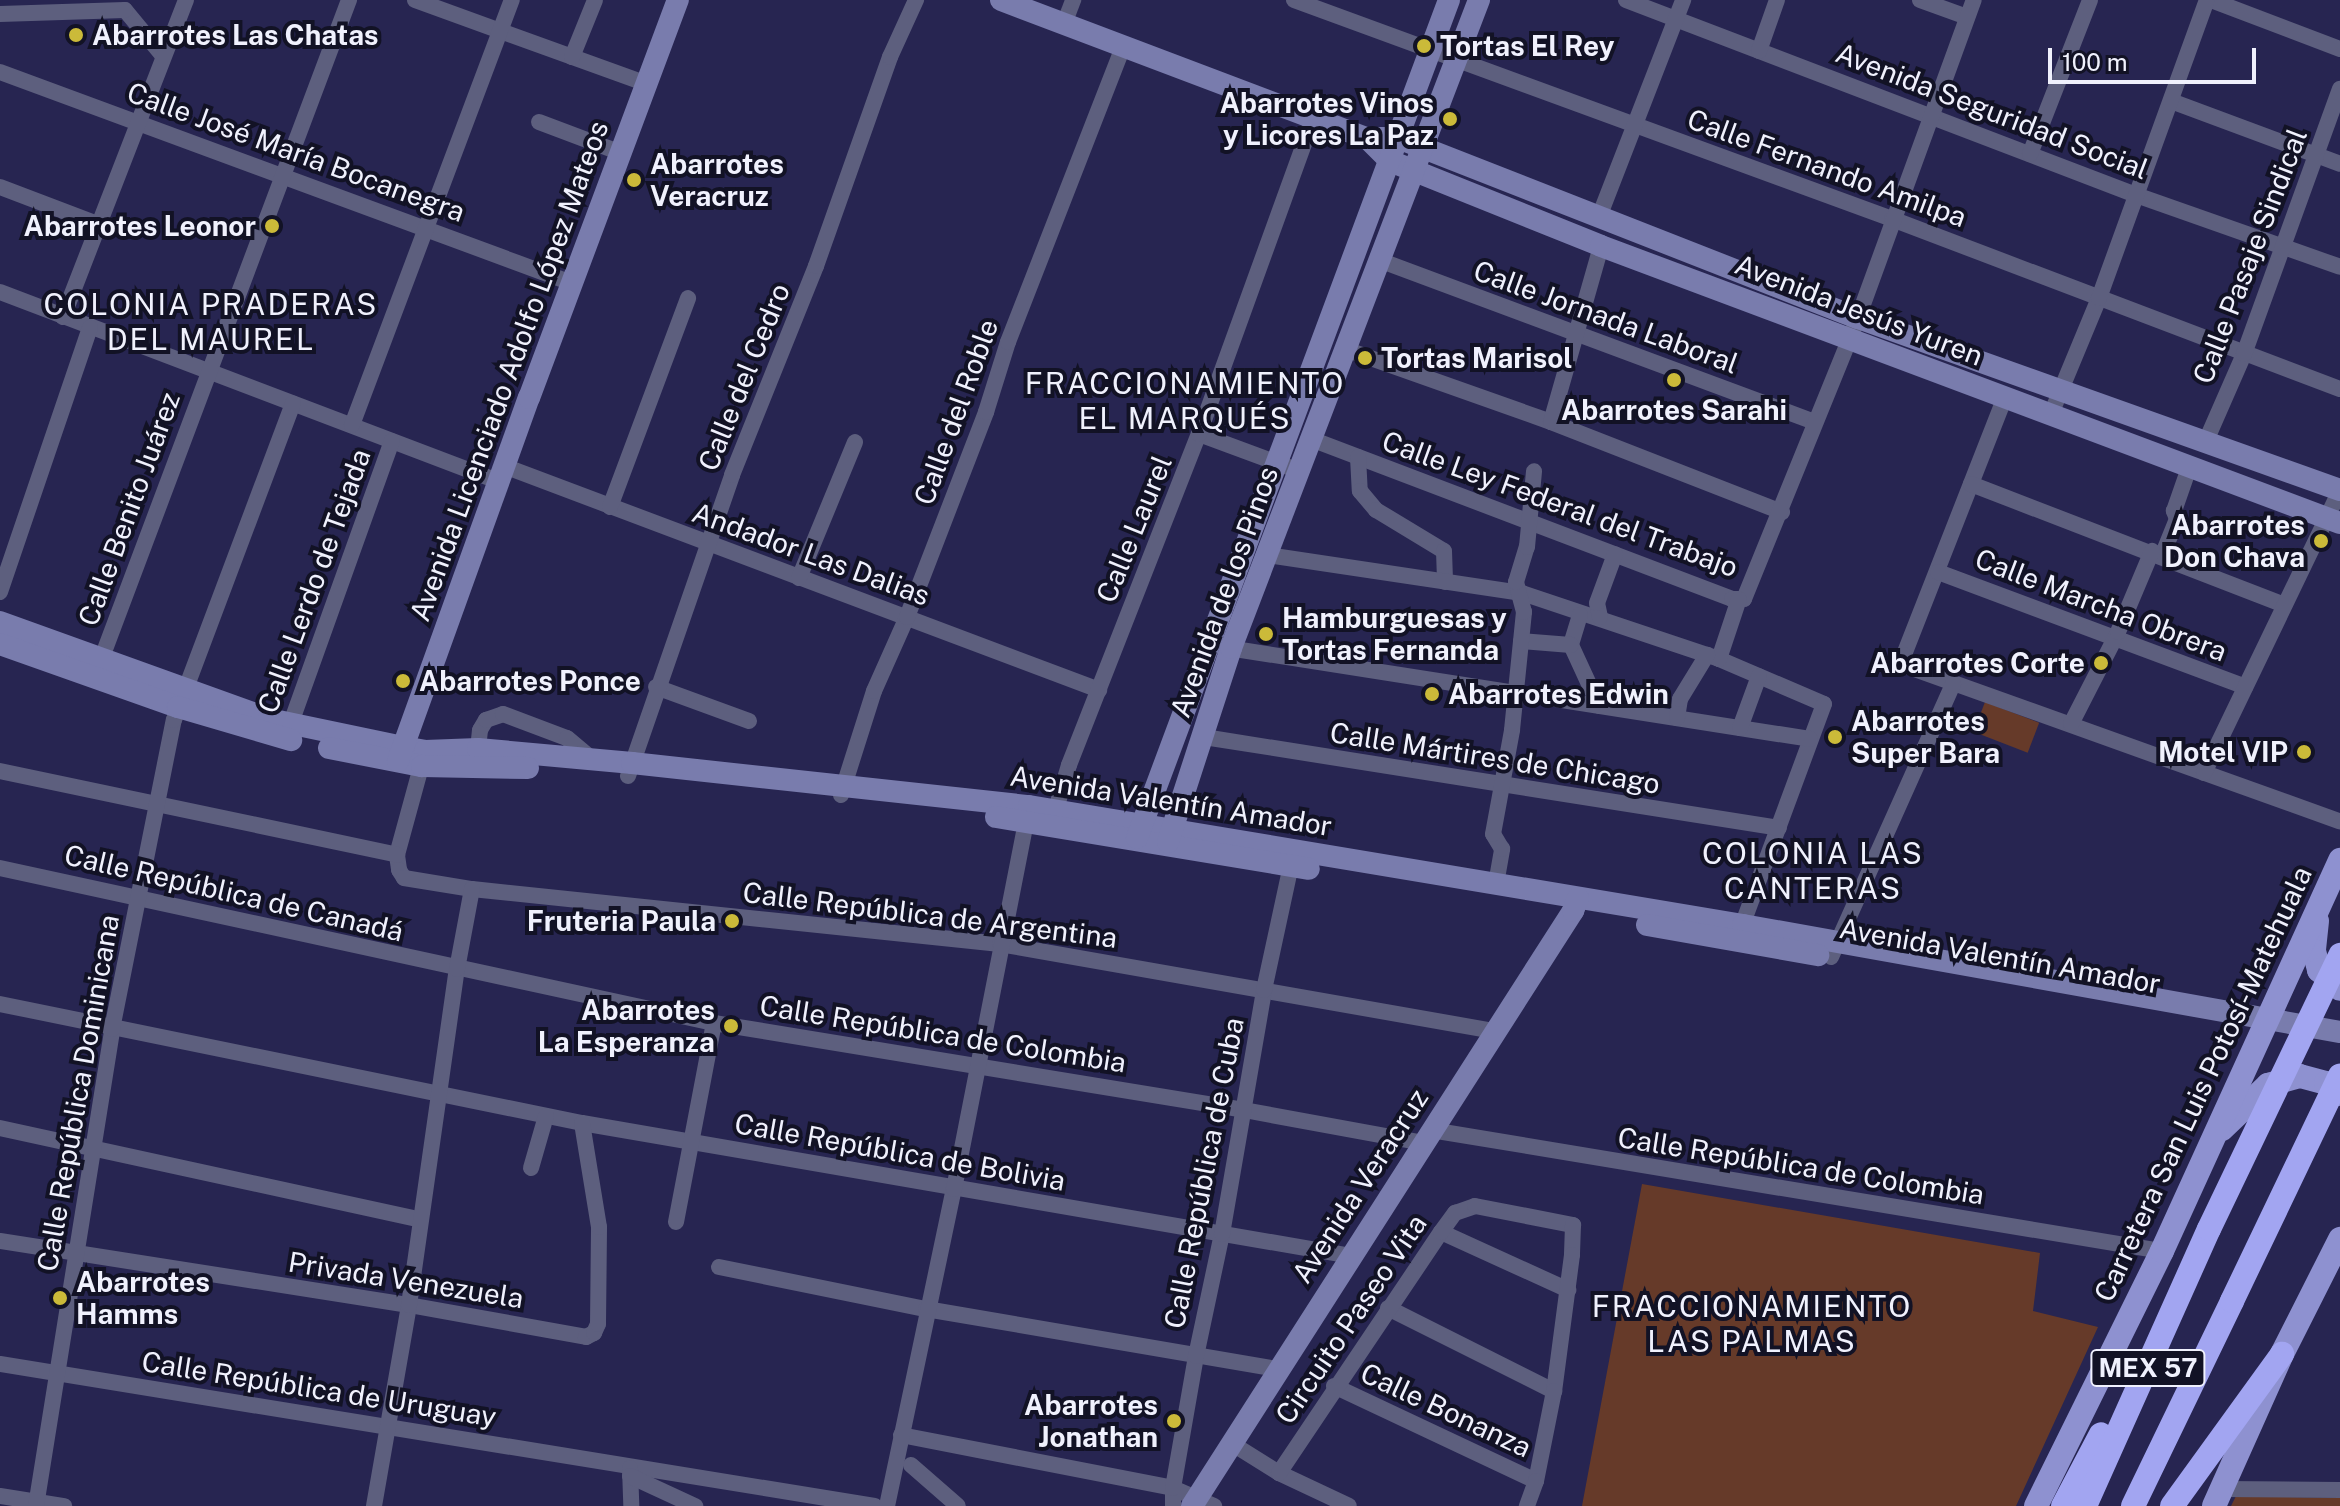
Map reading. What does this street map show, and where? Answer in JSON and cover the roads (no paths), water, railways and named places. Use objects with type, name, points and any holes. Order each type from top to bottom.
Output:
[{"type":"highway","name":"MEX 57","points":[[2085,1506],[2209,1229],[2340,955]]},
{"type":"highway","name":"MEX 57","points":[[2133,1506],[2340,1076]]},
{"type":"highway","points":[[2063,1506],[2132,1378],[2160,1341]]},
{"type":"highway","points":[[2172,1506],[2282,1354]]},
{"type":"main road","name":"Avenida Licenciado Adolfo López Mateos","points":[[412,757],[502,474],[678,0]]},
{"type":"main road","name":"Avenida Jesús Yuren","points":[[1001,0],[1314,116],[1367,138],[1390,161],[1601,246],[1854,328],[2061,389],[2340,490]]},
{"type":"main road","name":"Avenida de los Pinos","points":[[1169,838],[1204,737],[1220,647],[1277,463],[1449,0]]},
{"type":"main road","name":"Avenida de los Pinos","points":[[1138,833],[1220,647],[1267,555],[1479,0]]},
{"type":"main road","name":"Avenida Jesús Yuren","points":[[1367,138],[1398,138],[1599,217],[2005,397],[2332,520]]},
{"type":"main road","name":"Avenida Valentín Amador","points":[[0,622],[98,669]]},
{"type":"main road","name":"Avenida Valentín Amador","points":[[0,644],[98,669],[288,732],[412,757],[509,767],[630,769],[1027,813],[2264,1023],[2340,1032]]},
{"type":"main road","name":"Avenida Valentín Amador","points":[[412,757],[478,749],[594,760],[630,769]]},
{"type":"main road","name":"Avenida Valentín Amador","points":[[1292,858],[1496,884],[1575,905]]},
{"type":"main road","name":"Carretera San Luis Potosí-Matehuala","points":[[2036,1506],[2162,1251],[2340,860]]},
{"type":"main road","name":"Avenida Veracruz","points":[[1201,1503],[1231,1443],[1277,1369],[1575,905]]},
{"type":"main road","points":[[2318,907],[2314,951],[2319,970],[2340,989]]},
{"type":"main road","name":"Avenida Valentín Amador","points":[[2264,1023],[2340,1044]]},
{"type":"main road","points":[[2215,1136],[2268,1085],[2300,1076],[2326,1083],[2340,1094]]},
{"type":"main road","points":[[2218,1498],[2282,1354],[2340,1239]]},
{"type":"street","points":[[63,317],[186,0]]},
{"type":"street","name":"Calle Benito Juárez","points":[[98,669],[349,0]]},
{"type":"street","points":[[415,0],[647,84]]},
{"type":"street","points":[[352,425],[512,0]]},
{"type":"street","points":[[572,57],[595,0]]},
{"type":"street","name":"Calle del Cedro","points":[[630,769],[708,543],[816,266],[873,101],[916,0]]},
{"type":"street","points":[[1064,24],[1073,0]]},
{"type":"street","name":"Calle Fernando Amilpa","points":[[1294,0],[1892,219],[2340,389]]},
{"type":"street","name":"Avenida Seguridad Social","points":[[1626,0],[2136,195],[2340,267]]},
{"type":"street","points":[[1599,217],[1683,0]]},
{"type":"street","points":[[1759,51],[1777,0]]},
{"type":"street","points":[[1920,0],[1967,17]]},
{"type":"street","points":[[1677,718],[1680,699],[1693,673],[1713,657],[1782,512],[1814,422],[1854,328],[1974,0]]},
{"type":"street","points":[[2030,154],[2090,0]]},
{"type":"street","points":[[2051,414],[2099,298],[2209,0],[2340,49]]},
{"type":"street","points":[[0,14],[127,5],[163,56]]},
{"type":"street","name":"Calle del Roble","points":[[842,791],[874,691],[907,617],[1123,47]]},
{"type":"street","name":"Calle José María Bocanegra","points":[[0,72],[140,121],[572,283]]},
{"type":"street","name":"Calle Pasaje Sindical","points":[[2206,441],[2244,354],[2340,89]]},
{"type":"street","points":[[2171,101],[2340,164]]},
{"type":"street","name":"Calle Laurel","points":[[1053,818],[1099,690],[1199,434],[1314,116]]},
{"type":"street","points":[[539,122],[621,153]]},
{"type":"street","points":[[0,187],[100,225]]},
{"type":"street","points":[[1551,422],[1601,246]]},
{"type":"street","name":"Calle Jornada Laboral","points":[[1379,260],[1814,422]]},
{"type":"street","name":"Andador Las Dalias","points":[[0,292],[392,441],[610,507],[1099,690]]},
{"type":"street","points":[[610,507],[688,298]]},
{"type":"street","points":[[0,592],[90,328]]},
{"type":"street","points":[[1345,349],[1551,422],[1782,512]]},
{"type":"street","points":[[2005,397],[1904,655],[1906,666],[2340,821]]},
{"type":"street","name":"Calle República Dominicana","points":[[36,1504],[112,1029],[181,699],[293,404]]},
{"type":"street","points":[[1199,434],[1299,471]]},
{"type":"street","name":"Calle Ley Federal del Trabajo","points":[[1311,439],[1742,599]]},
{"type":"street","name":"Calle Lerdo de Tejada","points":[[288,732],[392,441]]},
{"type":"street","points":[[799,578],[855,442]]},
{"type":"street","name":"Calle Ley Federal del Trabajo","points":[[1358,457],[1360,491],[1376,510],[1444,551],[1445,582]]},
{"type":"street","points":[[2071,724],[2177,519],[2174,511],[2190,465]]},
{"type":"street","points":[[1496,884],[1502,849],[1493,834],[1503,787],[1521,641],[1522,593],[1516,582],[1527,547],[1534,471]]},
{"type":"street","points":[[1971,484],[2284,605]]},
{"type":"street","points":[[2204,773],[2284,605],[2332,520],[2340,490]]},
{"type":"street","points":[[1600,617],[1597,603],[1615,554]]},
{"type":"street","points":[[1267,555],[1522,593],[1580,615],[1600,617],[1713,657],[1824,704],[1740,933]]},
{"type":"street","name":"Calle Marcha Obrera","points":[[1938,572],[2245,687]]},
{"type":"street","points":[[1580,615],[1571,645],[1599,706]]},
{"type":"street","points":[[1521,641],[1571,645]]},
{"type":"street","points":[[1220,647],[1810,739]]},
{"type":"street","points":[[1740,728],[1759,676]]},
{"type":"street","points":[[1834,951],[1953,684]]},
{"type":"street","points":[[656,687],[749,721]]},
{"type":"street","points":[[478,749],[486,720],[503,714],[567,738],[594,760]]},
{"type":"street","name":"Calle Mártires de Chicago","points":[[1204,737],[1503,787],[1779,828]]},
{"type":"street","points":[[0,771],[397,855],[412,757]]},
{"type":"street","points":[[887,1506],[926,1309],[954,1189],[1027,813]]},
{"type":"street","name":"Calle República de Argentina","points":[[397,855],[399,870],[404,878],[472,889],[1000,944],[1494,1031]]},
{"type":"street","name":"Calle República de Cuba","points":[[1173,1506],[1173,1488],[1196,1356],[1222,1234],[1264,990],[1292,858]]},
{"type":"street","name":"Calle República de Canadá","points":[[0,868],[139,896],[457,969]]},
{"type":"street","points":[[374,1506],[409,1305],[419,1219],[472,889]]},
{"type":"street","name":"Calle República de Colombia","points":[[457,969],[714,1023],[1244,1110],[2162,1251]]},
{"type":"street","name":"Calle República de Bolivia","points":[[0,1004],[582,1123],[1351,1256]]},
{"type":"street","points":[[676,1222],[714,1023]]},
{"type":"street","points":[[531,1168],[546,1116]]},
{"type":"street","name":"Privada Venezuela","points":[[0,1241],[409,1305],[586,1337],[594,1333],[598,1324],[599,1227],[582,1123]]},
{"type":"street","points":[[0,1128],[419,1219]]},
{"type":"street","name":"Circuito Paseo Vita","points":[[1279,1473],[1334,1386],[1441,1232],[1455,1213],[1475,1206],[1573,1225],[1568,1290],[1554,1391],[1536,1481],[1527,1506]]},
{"type":"street","points":[[1441,1232],[1568,1290]]},
{"type":"street","points":[[719,1267],[926,1309],[1277,1369]]},
{"type":"street","points":[[1388,1308],[1554,1391]]},
{"type":"street","name":"Calle República de Uruguay","points":[[0,1364],[389,1426],[630,1471],[875,1506]]},
{"type":"street","name":"Calle Bonanza","points":[[1334,1386],[1536,1481]]},
{"type":"street","points":[[901,1435],[1173,1488],[1201,1503]]},
{"type":"street","points":[[1231,1443],[1279,1473],[1349,1506]]},
{"type":"street","points":[[911,1465],[958,1506]]},
{"type":"street","points":[[631,1506],[630,1471],[695,1506]]},
{"type":"street","points":[[2218,1498],[2340,1490]]},
{"type":"street","points":[[0,1496],[64,1506]]},
{"type":"place","name":"Abarrotes Las Chatas","points":[[76,35]]},
{"type":"place","name":"Tortas El Rey","points":[[1424,46]]},
{"type":"place","name":"Abarrotes Vinos y Licores La Paz","points":[[1450,119]]},
{"type":"place","name":"Abarrotes Veracruz","points":[[634,180]]},
{"type":"place","name":"Abarrotes Leonor","points":[[272,226]]},
{"type":"place","name":"Tortas Marisol","points":[[1365,358]]},
{"type":"place","name":"Abarrotes Sarahi","points":[[1674,380]]},
{"type":"place","name":"Abarrotes Don Chava","points":[[2321,541]]},
{"type":"place","name":"Hamburguesas y Tortas Fernanda","points":[[1266,634]]},
{"type":"place","name":"Abarrotes Corte","points":[[2101,663]]},
{"type":"place","name":"Abarrotes Ponce","points":[[403,681]]},
{"type":"place","name":"Abarrotes Edwin","points":[[1432,694]]},
{"type":"place","name":"Abarrotes Super Bara","points":[[1835,737]]},
{"type":"place","name":"Motel VIP","points":[[2304,752]]},
{"type":"place","name":"Fruteria Paula","points":[[732,921]]},
{"type":"place","name":"Abarrotes La Esperanza","points":[[731,1026]]},
{"type":"place","name":"Abarrotes Hamms","points":[[60,1298]]},
{"type":"place","name":"Abarrotes Jonathan","points":[[1174,1421]]},
{"type":"district","name":"COLONIA PRADERAS DEL MAUREL","points":[[211,321]]},
{"type":"district","name":"FRACCIONAMIENTO EL MARQUÉS","points":[[1185,400]]},
{"type":"district","name":"COLONIA LAS CANTERAS","points":[[1813,870]]},
{"type":"district","name":"FRACCIONAMIENTO LAS PALMAS","points":[[1752,1323]]}]
